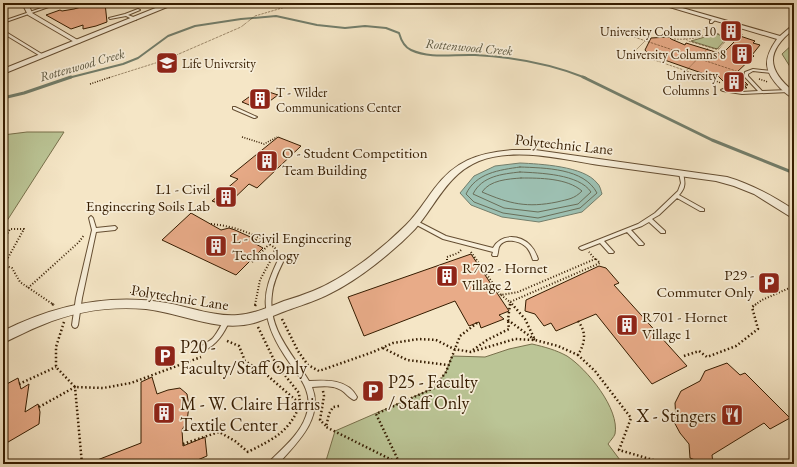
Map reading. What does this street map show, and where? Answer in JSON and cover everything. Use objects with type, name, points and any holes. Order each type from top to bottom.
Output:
[{"type":"street","points":[[25,3],[30,14],[78,42]]},
{"type":"street","points":[[3,72],[174,3]]},
{"type":"street","points":[[659,3],[713,20],[781,38]]},
{"type":"street","points":[[791,94],[772,72],[768,60],[781,38],[794,26]]},
{"type":"street","name":"Polytechnic Lane","points":[[3,337],[39,320],[78,308],[120,303],[166,307],[227,320],[270,317],[333,287],[392,243],[415,222],[442,185],[452,174],[469,162],[494,154],[515,152],[530,153],[723,179],[748,187],[767,196],[794,215]]},
{"type":"lane","points":[[3,22],[59,3]]},
{"type":"lane","points":[[110,18],[126,15],[139,10]]},
{"type":"lane","points":[[126,15],[135,19]]},
{"type":"lane","points":[[3,30],[5,33],[43,56]]},
{"type":"lane","points":[[761,92],[745,74],[753,70],[772,72]]},
{"type":"lane","points":[[723,90],[736,92],[791,94]]},
{"type":"lane","points":[[234,108],[255,117]]},
{"type":"lane","points":[[583,247],[628,230],[649,219],[677,196],[682,187],[681,173]]},
{"type":"lane","points":[[677,196],[702,210]]},
{"type":"lane","points":[[75,325],[94,230],[91,218]]},
{"type":"lane","points":[[649,219],[663,232]]},
{"type":"lane","points":[[415,222],[445,238],[495,253],[496,246],[502,241],[516,239],[530,246],[533,250],[535,259]]},
{"type":"lane","points":[[94,230],[115,228]]},
{"type":"lane","points":[[628,230],[641,244]]},
{"type":"lane","points":[[601,241],[611,252]]},
{"type":"lane","points":[[273,464],[301,434],[309,418],[313,398],[308,384],[278,340],[270,317],[270,289],[280,262]]},
{"type":"lane","points":[[203,348],[211,344],[218,337],[227,320]]},
{"type":"lane","points":[[308,384],[329,383],[345,387],[354,398]]},
{"type":"path","points":[[90,84],[165,60],[241,27],[255,16],[299,3]]},
{"type":"path","points":[[688,41],[700,38],[712,32],[724,22]]},
{"type":"path","points":[[674,39],[719,49],[729,37],[703,29]]},
{"type":"path","points":[[682,36],[688,41]]},
{"type":"path","points":[[634,38],[783,86]]},
{"type":"path","points":[[645,41],[636,50],[640,55],[721,83]]},
{"type":"path","points":[[681,76],[709,47]]},
{"type":"path","points":[[242,137],[267,146]]},
{"type":"path","points":[[264,144],[277,137]]},
{"type":"path","points":[[211,224],[239,229],[269,243],[276,248],[275,253],[266,267],[260,282],[256,304],[250,310]]},
{"type":"path","points":[[3,241],[10,229],[24,228],[4,265],[12,268],[20,282],[55,305]]},
{"type":"path","points":[[28,288],[79,242],[85,234]]},
{"type":"path","points":[[252,262],[276,237]]},
{"type":"path","points":[[510,302],[600,263],[583,247]]},
{"type":"path","points":[[462,249],[470,251],[501,295],[510,302],[525,319],[535,340]]},
{"type":"path","points":[[501,295],[518,292],[595,259]]},
{"type":"path","points":[[684,356],[699,351],[707,357],[736,346],[758,329],[752,308],[762,300],[794,286]]},
{"type":"path","points":[[471,352],[487,340],[509,329],[508,320],[510,302]]},
{"type":"path","points":[[183,444],[219,432],[235,441],[248,452],[278,436],[296,418],[300,404],[299,393],[276,364],[257,326],[270,317],[283,318],[298,351],[308,365],[319,372],[393,343],[419,339],[436,340],[454,349],[471,352],[515,339],[535,340],[558,346],[578,354],[595,371],[631,418],[619,450],[667,464]]},
{"type":"path","points":[[60,320],[66,318],[56,347],[56,367],[75,387],[82,464]]},
{"type":"path","points":[[508,320],[535,340]]},
{"type":"path","points":[[578,321],[586,336],[585,345],[578,354]]},
{"type":"path","points":[[400,464],[376,414],[434,388],[446,372],[460,336],[477,323]]},
{"type":"path","points":[[220,344],[231,332],[222,330]]},
{"type":"path","points":[[224,340],[239,346],[245,361],[268,376],[300,404]]},
{"type":"path","points":[[383,348],[407,360],[448,365]]},
{"type":"path","points":[[38,407],[75,387],[103,388],[131,383],[205,355]]},
{"type":"path","points":[[20,384],[56,367]]},
{"type":"path","points":[[338,406],[334,407],[329,414],[326,427],[400,464]]},
{"type":"green space","points":[[712,32],[727,38],[717,49],[691,41],[705,37]]},
{"type":"green space","points":[[794,43],[794,73],[782,54]]},
{"type":"green space","points":[[27,132],[64,132],[3,227],[3,135]]},
{"type":"green space","points":[[532,344],[567,356],[584,370],[600,390],[612,413],[615,424],[615,434],[608,444],[623,464],[325,464],[335,431],[434,388],[446,372],[452,356],[485,357],[509,349]]},
{"type":"water","points":[[520,163],[572,169],[591,177],[598,184],[602,194],[582,212],[539,222],[502,217],[471,205],[460,193],[474,176],[495,166]]},
{"type":"building","points":[[95,3],[105,3],[107,22],[96,26],[83,29],[83,25],[71,29],[46,15],[60,10],[74,9]]},
{"type":"building","points":[[740,36],[755,41],[753,43],[760,45],[752,55],[754,56],[736,73],[748,85],[744,85],[747,88],[729,87],[716,74],[713,77],[654,55],[649,55],[645,50],[651,38],[669,37],[685,45],[686,43],[722,54]]},
{"type":"building","name":"T - Wilder Communications Center","points":[[260,89],[278,95],[259,109],[242,102]]},
{"type":"building","name":"O - Student Competition Team Building","points":[[278,137],[301,146],[257,188],[249,184],[226,206],[212,201],[238,179],[230,176]]},
{"type":"building","name":"L - Civil Engineering Technology","points":[[191,213],[221,230],[229,228],[257,240],[254,243],[263,248],[236,275],[162,240]]},
{"type":"building","name":"R702 - Hornet Village 2","points":[[471,254],[509,311],[499,315],[504,319],[481,328],[479,322],[469,326],[455,301],[364,336],[348,297]]},
{"type":"building","name":"R701 - Hornet Village 1","points":[[599,266],[606,268],[619,283],[614,285],[687,366],[652,384],[596,314],[556,331],[551,323],[544,326],[535,314],[525,311],[526,300]]},
{"type":"building","name":"X - Stingers","points":[[727,363],[740,375],[745,373],[790,418],[770,429],[764,423],[712,455],[713,464],[705,464],[690,458],[689,444],[680,433],[673,420],[676,420],[675,403],[681,391],[700,381],[705,371]]},
{"type":"building","name":"M - W. Claire Harris Textile Center","points":[[152,377],[157,394],[180,388],[187,394],[189,406],[187,421],[182,430],[183,446],[205,437],[207,456],[188,464],[87,464],[141,443],[141,382]]},
{"type":"building","points":[[18,378],[21,389],[29,384],[25,412],[38,404],[40,412],[39,424],[3,445],[3,386]]},
{"type":"waterway","name":"Rottenwood Creek","points":[[68,78],[123,64],[138,58],[168,36],[195,26],[241,19],[276,16],[317,25],[345,28],[365,26],[386,28],[399,33],[406,47],[418,53],[434,55],[475,55],[518,59],[546,65],[586,78]]},
{"type":"waterway","name":"Rottenwood Creek","points":[[583,77],[712,140],[794,173]]},
{"type":"waterway","name":"Rottenwood Creek","points":[[3,98],[24,93],[68,78]]},
{"type":"place","name":"University Columns 10","points":[[731,31]]},
{"type":"place","name":"University Columns 8","points":[[742,54]]},
{"type":"place","name":"Life University","points":[[167,63]]},
{"type":"place","name":"University Columns 1","points":[[734,82]]},
{"type":"place","name":"T - Wilder Communications Center","points":[[260,99]]},
{"type":"place","name":"O - Student Competition Team Building","points":[[267,161]]},
{"type":"place","name":"L1 - Civil Engineering Soils Lab","points":[[226,197]]},
{"type":"place","name":"L - Civil Engineering Technology","points":[[216,246]]},
{"type":"place","name":"R702 - Hornet Village 2","points":[[447,276]]},
{"type":"place","name":"P29 - Commuter Only","points":[[769,283]]},
{"type":"place","name":"R701 - Hornet Village 1","points":[[627,325]]},
{"type":"place","name":"P20 - Faculty/Staff Only","points":[[165,356]]},
{"type":"place","name":"P25 - Faculty / Staff Only","points":[[373,391]]},
{"type":"place","name":"M - W. Claire Harris Textile Center","points":[[164,413]]},
{"type":"place","name":"X - Stingers","points":[[732,415]]}]
